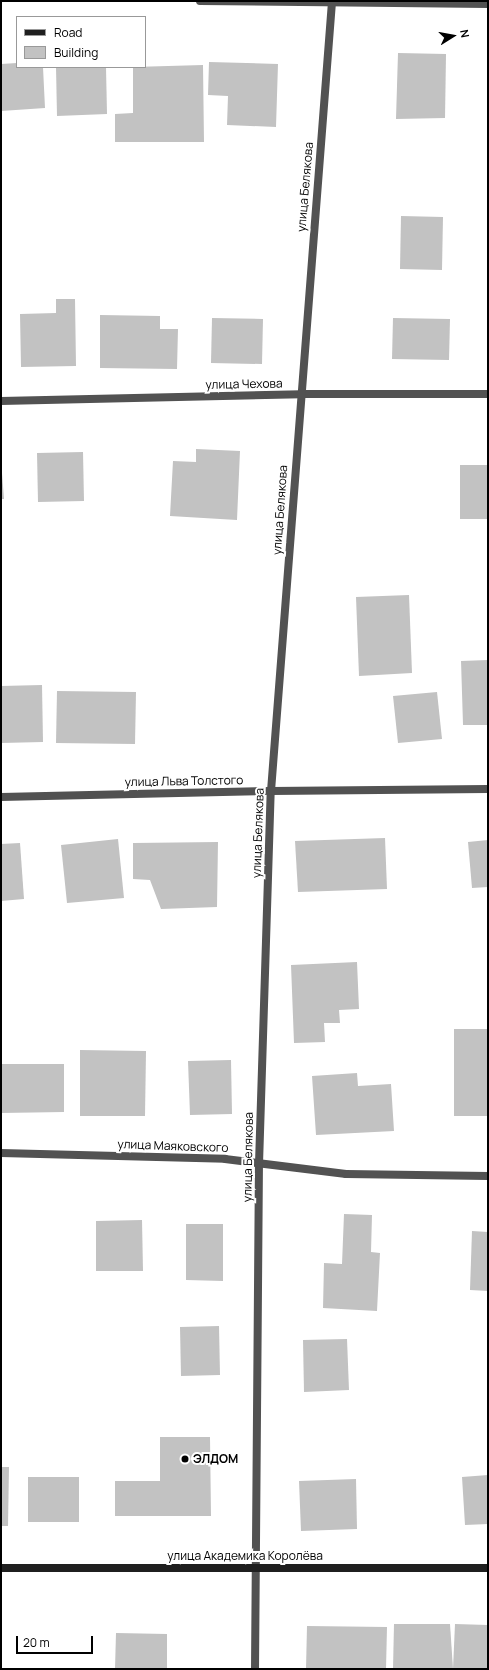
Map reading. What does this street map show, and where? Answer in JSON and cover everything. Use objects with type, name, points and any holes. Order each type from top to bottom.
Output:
[{"type":"street","points":[[200,1],[488,4]]},
{"type":"street","name":"улица Белякова","points":[[255,1669],[259,1164],[271,791],[332,2]]},
{"type":"street","name":"улица Чехова","points":[[1,401],[301,394],[488,394]]},
{"type":"street","name":"улица Льва Толстого","points":[[1,797],[271,791],[488,789]]},
{"type":"street","name":"улица Маяковского","points":[[1,1153],[225,1159],[346,1174],[488,1176]]},
{"type":"street","name":"улица Академика Королёва","points":[[1,1568],[488,1568]]},
{"type":"building","points":[[398,53],[446,54],[445,118],[396,119]]},
{"type":"building","points":[[209,62],[278,64],[276,127],[227,125],[228,96],[208,95]]},
{"type":"building","points":[[16,63],[16,68],[43,68],[45,108],[1,111],[1,64]]},
{"type":"building","points":[[203,65],[204,142],[115,142],[115,114],[133,113],[133,68],[146,68],[146,67]]},
{"type":"building","points":[[56,68],[106,68],[107,114],[57,116]]},
{"type":"building","points":[[401,216],[443,217],[442,270],[400,269]]},
{"type":"building","points":[[56,299],[75,299],[76,366],[21,367],[20,314],[56,313]]},
{"type":"building","points":[[100,315],[160,316],[160,329],[178,329],[177,369],[100,368]]},
{"type":"building","points":[[212,318],[263,319],[262,364],[211,363]]},
{"type":"building","points":[[393,318],[450,319],[449,360],[392,359]]},
{"type":"building","points":[[196,449],[240,451],[237,520],[170,516],[173,461],[196,462]]},
{"type":"building","points":[[83,452],[84,501],[38,502],[37,453]]},
{"type":"building","points":[[1,460],[4,499],[1,499]]},
{"type":"building","points":[[460,465],[488,465],[488,519],[460,519]]},
{"type":"building","points":[[409,595],[412,673],[359,676],[356,597]]},
{"type":"building","points":[[488,660],[488,725],[463,725],[461,661]]},
{"type":"building","points":[[42,685],[43,742],[1,743],[1,686]]},
{"type":"building","points":[[57,691],[136,692],[135,744],[56,743]]},
{"type":"building","points":[[437,692],[442,739],[398,743],[393,696]]},
{"type":"building","points":[[385,838],[387,889],[298,892],[295,841]]},
{"type":"building","points":[[118,839],[124,898],[67,903],[61,845]]},
{"type":"building","points":[[488,840],[488,887],[472,888],[468,842]]},
{"type":"building","points":[[218,842],[217,907],[161,909],[150,880],[133,879],[133,843]]},
{"type":"building","points":[[20,843],[24,899],[1,901],[1,844]]},
{"type":"building","points":[[357,962],[359,1009],[339,1010],[340,1023],[324,1023],[325,1042],[294,1043],[291,965]]},
{"type":"building","points":[[454,1029],[488,1029],[488,1116],[454,1116]]},
{"type":"building","points":[[80,1050],[146,1051],[145,1116],[80,1116]]},
{"type":"building","points":[[231,1060],[232,1114],[190,1115],[188,1061]]},
{"type":"building","points":[[1,1064],[64,1064],[64,1112],[1,1113]]},
{"type":"building","points":[[357,1073],[358,1086],[391,1084],[394,1131],[316,1135],[312,1076]]},
{"type":"building","points":[[344,1214],[372,1215],[371,1252],[380,1253],[377,1311],[323,1308],[324,1263],[342,1264]]},
{"type":"building","points":[[142,1220],[143,1271],[96,1271],[96,1221]]},
{"type":"building","points":[[186,1224],[223,1224],[223,1281],[186,1280]]},
{"type":"building","points":[[472,1231],[488,1232],[488,1291],[470,1290]]},
{"type":"building","points":[[219,1326],[220,1375],[181,1376],[180,1327]]},
{"type":"building","points":[[347,1339],[349,1390],[304,1392],[303,1340]]},
{"type":"building","name":"ЭЛДОМ","points":[[160,1437],[210,1437],[211,1516],[115,1516],[115,1481],[160,1481]]},
{"type":"building","points":[[1,1467],[9,1467],[8,1526],[1,1526]]},
{"type":"building","points":[[488,1475],[488,1524],[465,1525],[462,1477]]},
{"type":"building","points":[[28,1477],[79,1477],[79,1522],[28,1522]]},
{"type":"building","points":[[356,1479],[357,1529],[301,1531],[299,1481]]},
{"type":"building","points":[[394,1624],[450,1624],[453,1669],[393,1669]]},
{"type":"building","points":[[455,1624],[488,1625],[488,1669],[453,1669]]},
{"type":"building","points":[[307,1626],[387,1627],[386,1669],[306,1669]]},
{"type":"building","points":[[116,1633],[167,1634],[167,1669],[115,1669]]},
{"type":"place","name":"ЭЛДОМ","points":[[185,1459]]}]
